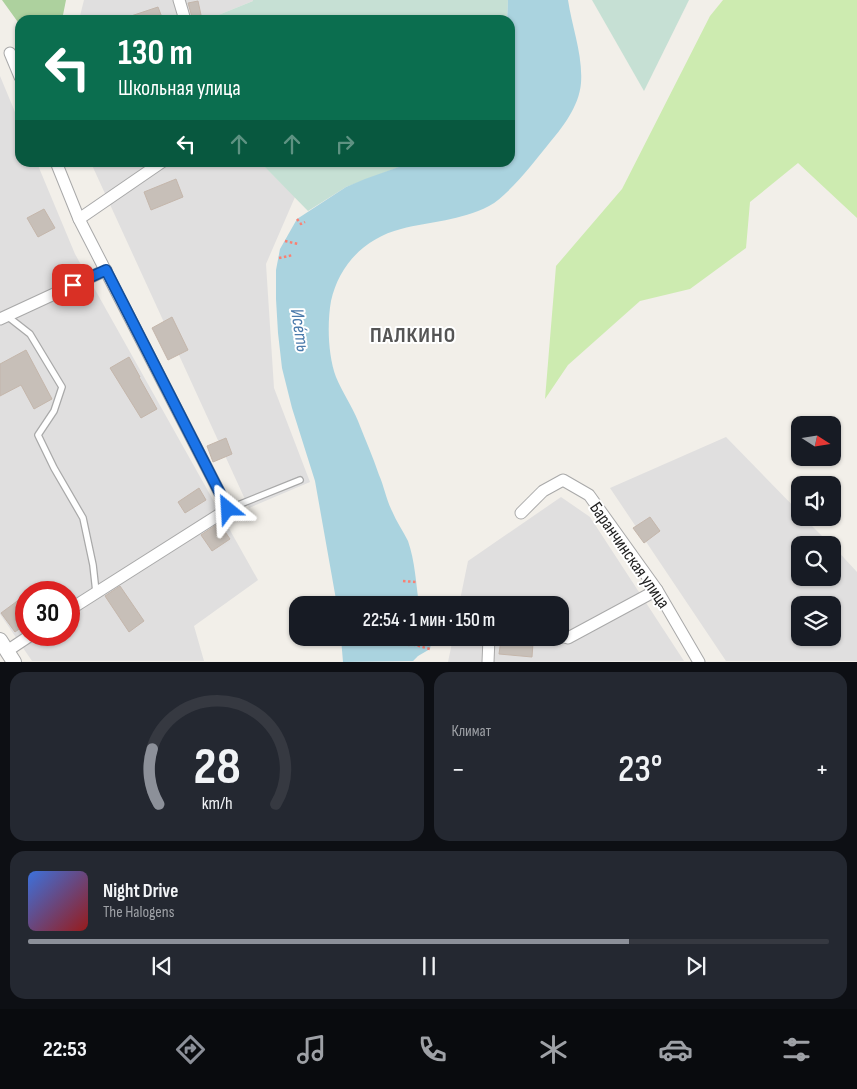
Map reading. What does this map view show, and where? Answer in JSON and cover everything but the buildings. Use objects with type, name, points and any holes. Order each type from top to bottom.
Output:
[{"type":"street","points":[[179,0],[184,15]]},
{"type":"street","points":[[10,53],[15,65]]},
{"type":"street","points":[[58,167],[79,218],[228,509],[80,603]]},
{"type":"street","points":[[79,218],[155,167]]},
{"type":"street","points":[[4,317],[106,270]]},
{"type":"street","name":"Баранчинская улица","points":[[521,513],[542,491],[563,480],[589,495],[657,590],[700,662]]},
{"type":"street","points":[[569,637],[657,590]]},
{"type":"street","points":[[488,662],[489,646]]},
{"type":"lane","points":[[4,317],[30,334],[62,387],[54,411],[38,435],[54,468],[83,518],[93,565],[96,592]]},
{"type":"lane","points":[[228,509],[300,480]]},
{"type":"path","points":[[297,219],[301,224],[305,222]]},
{"type":"path","points":[[285,241],[298,244]]},
{"type":"path","points":[[279,258],[294,255]]},
{"type":"path","points":[[403,581],[416,582]]},
{"type":"path","points":[[419,646],[430,649]]},
{"type":"shaded area","points":[[84,0],[253,0],[218,15],[80,15]]},
{"type":"shaded area","points":[[0,76],[15,112],[15,167],[39,167],[75,254],[258,580],[194,626],[204,661],[32,661],[22,646],[80,646],[80,581],[15,581],[15,636],[0,614]]},
{"type":"shaded area","points":[[93,167],[265,167],[295,197],[266,264],[274,388],[310,482],[249,508]]},
{"type":"shaded area","points":[[726,437],[791,504],[791,526],[812,526],[822,536],[791,536],[791,586],[841,586],[841,555],[857,572],[857,661],[726,661],[610,488]]},
{"type":"shaded area","points":[[561,497],[590,517],[684,661],[448,662],[451,646],[569,646],[569,596],[461,596],[468,561]]},
{"type":"green space","points":[[2,0],[66,0],[63,15],[15,15],[15,18]]},
{"type":"green space","points":[[508,0],[507,15],[218,15],[253,1]]},
{"type":"green space","points":[[592,0],[689,0],[644,91]]},
{"type":"green space","points":[[723,0],[857,0],[857,218],[798,163],[750,202],[746,248],[690,289],[640,301],[568,365],[545,399],[556,266],[622,189],[710,16]]},
{"type":"green space","points":[[265,167],[399,167],[346,187],[308,211]]},
{"type":"water","name":"Исе́ть","points":[[508,0],[568,0],[577,41],[581,73],[580,92],[569,117],[520,178],[497,201],[467,215],[412,226],[388,233],[376,239],[365,246],[347,265],[335,288],[329,319],[329,339],[333,368],[338,383],[358,421],[395,518],[408,541],[414,565],[418,596],[335,596],[315,481],[292,408],[282,368],[276,299],[276,270],[280,249],[297,219],[346,187],[399,167],[515,167],[515,15],[507,15]]},
{"type":"water","points":[[342,646],[431,646],[430,649],[413,661],[343,662]]},
{"type":"district","name":"ПАЛКИНО","points":[[413,334]]},
{"type":"route","points":[[73,285],[106,270],[228,509]]}]
